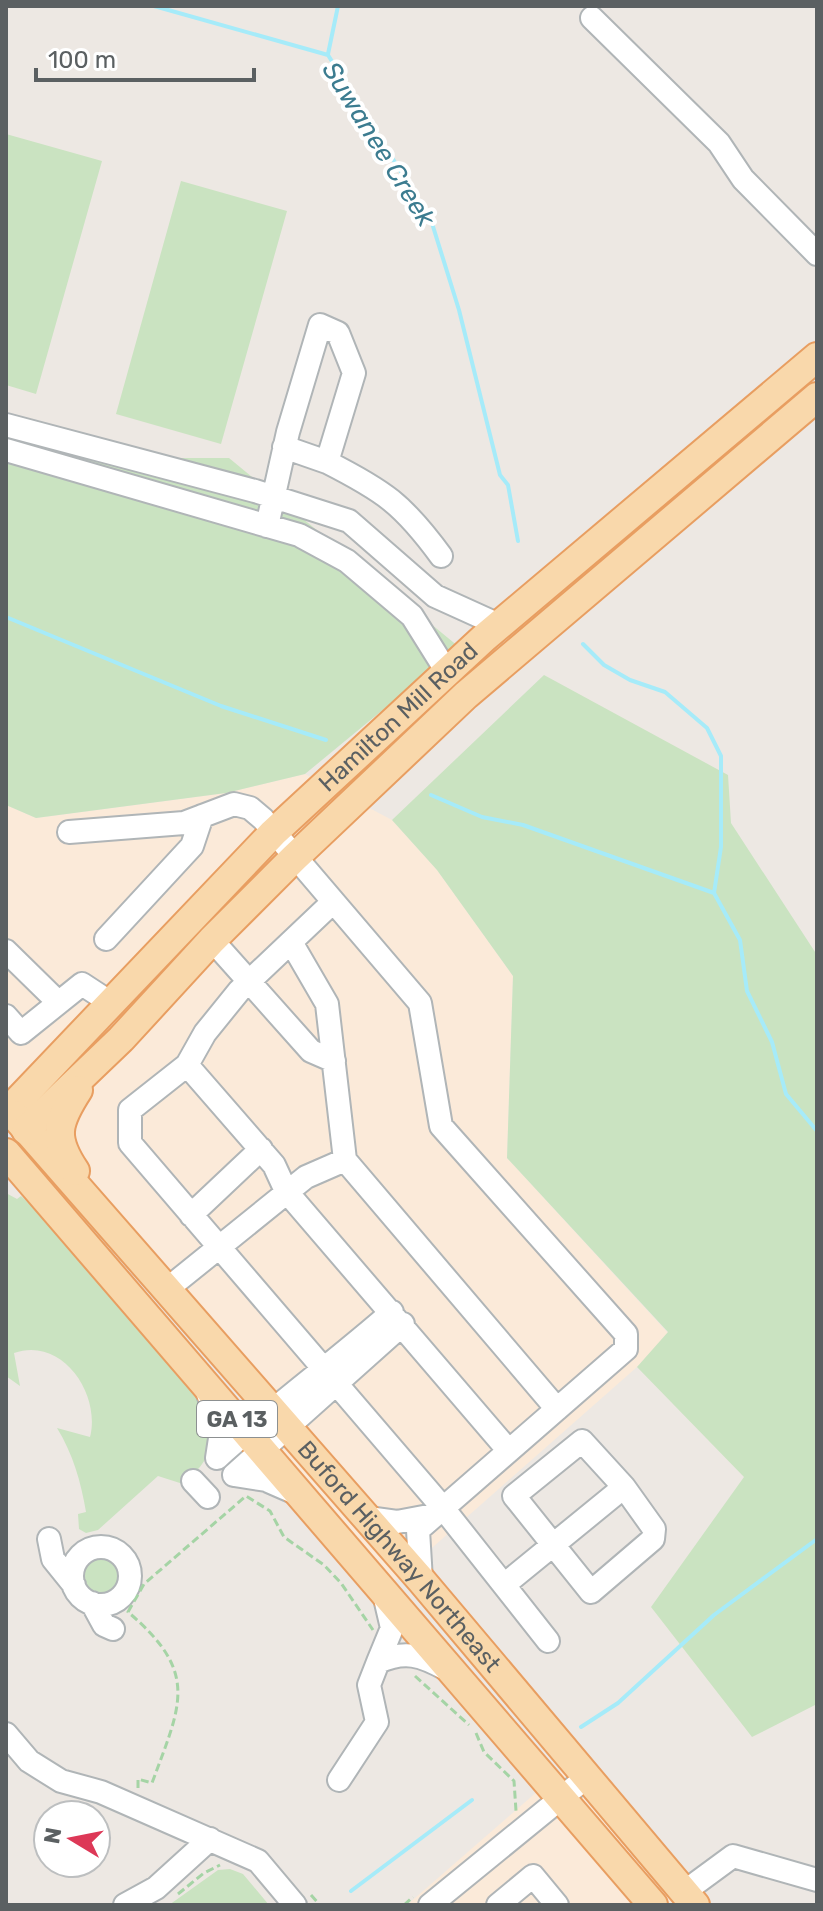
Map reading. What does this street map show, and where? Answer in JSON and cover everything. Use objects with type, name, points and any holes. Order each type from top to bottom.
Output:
[{"type":"main road","name":"Hamilton Mill Road","points":[[12,1114],[111,1003],[273,833],[499,625],[817,357]]},
{"type":"main road","name":"Hamilton Mill Road","points":[[12,1114],[94,1066],[294,858],[466,695],[817,397]]},
{"type":"main road","points":[[94,1066],[67,1107],[59,1147],[106,1220]]},
{"type":"main road","name":"Buford Highway Northeast","points":[[12,1114],[368,1518],[690,1899]]},
{"type":"main road","name":"Buford Highway Northeast","points":[[6,1152],[458,1676],[646,1900]]},
{"type":"street","points":[[592,18],[719,143],[743,179],[817,254]]},
{"type":"street","points":[[267,526],[284,447],[320,325],[338,333],[354,373],[327,462]]},
{"type":"street","points":[[6,425],[273,496],[349,521],[435,596],[499,625]]},
{"type":"street","points":[[284,447],[327,462],[369,483],[410,513],[441,556]]},
{"type":"street","points":[[6,450],[299,535],[347,561],[412,616],[447,672]]},
{"type":"street","points":[[69,832],[184,823],[234,804],[250,808],[420,1003],[441,1126],[626,1334],[626,1349],[418,1530],[421,1580]]},
{"type":"street","points":[[106,939],[192,846],[202,816]]},
{"type":"street","points":[[333,902],[251,980],[205,1033],[187,1065],[130,1110],[130,1143],[330,1377],[548,1641]]},
{"type":"street","points":[[212,940],[251,980],[311,1051],[334,1061]]},
{"type":"street","points":[[291,942],[327,1004],[345,1160],[557,1409]]},
{"type":"street","points":[[6,951],[57,1001]]},
{"type":"street","points":[[6,1016],[21,1033],[57,1001],[82,984],[111,1003]]},
{"type":"street","points":[[187,1065],[274,1165],[286,1191],[509,1451]]},
{"type":"street","points":[[6,1152],[12,1114]]},
{"type":"street","points":[[191,1215],[261,1149]]},
{"type":"street","points":[[166,1290],[286,1191],[306,1177],[345,1160]]},
{"type":"street","points":[[202,1378],[221,1432],[217,1458],[256,1440],[397,1318]]},
{"type":"street","points":[[256,1440],[234,1475],[266,1480],[304,1497]]},
{"type":"street","points":[[582,1441],[624,1487],[654,1529],[649,1545],[591,1592],[552,1546],[514,1496],[582,1441]]},
{"type":"street","points":[[504,1585],[624,1487]]},
{"type":"street","points":[[368,1518],[397,1522],[439,1512]]},
{"type":"street","points":[[49,1539],[59,1551],[81,1555],[99,1547],[118,1552],[125,1560],[130,1579],[127,1589],[102,1602],[80,1596],[53,1559],[49,1539]]},
{"type":"street","points":[[74,1585],[73,1571],[81,1555]]},
{"type":"street","points":[[339,1780],[377,1722],[369,1685],[392,1628],[383,1589]]},
{"type":"street","points":[[378,1662],[408,1653],[421,1656],[458,1676]]},
{"type":"street","points":[[6,1734],[29,1761],[61,1781],[101,1792],[258,1861],[295,1905]]},
{"type":"street","points":[[430,1902],[587,1777]]},
{"type":"street","points":[[125,1905],[156,1888],[210,1839]]},
{"type":"street","points":[[690,1899],[733,1856],[817,1880]]},
{"type":"street","points":[[498,1905],[533,1876],[557,1905]]},
{"type":"path","points":[[140,1793],[138,1779],[152,1783],[175,1717],[179,1693],[177,1673],[170,1657],[152,1633],[128,1612],[144,1584],[246,1496],[270,1511],[284,1537],[324,1565],[341,1583],[379,1638]]},
{"type":"path","points":[[414,1675],[452,1712],[474,1728],[484,1752],[514,1781],[516,1813],[512,1817]]},
{"type":"path","points":[[173,1898],[217,1865],[227,1865]]},
{"type":"path","points":[[404,1905],[430,1902]]},
{"type":"shaded area","points":[[305,774],[392,820],[437,870],[513,976],[507,1158],[668,1333],[637,1367],[391,1584],[6,1110],[6,805],[36,818],[226,793]]},
{"type":"shaded area","points":[[570,1763],[687,1905],[407,1905]]},
{"type":"green space","points":[[6,134],[102,161],[36,394],[6,385]]},
{"type":"green space","points":[[181,181],[287,211],[221,444],[116,414]]},
{"type":"green space","points":[[6,458],[229,458],[459,647],[305,774],[226,793],[36,818],[6,805]]},
{"type":"green space","points":[[544,675],[728,775],[731,823],[817,955],[817,1704],[752,1737],[651,1607],[744,1477],[637,1367],[668,1332],[507,1158],[513,976],[437,870],[392,820]]},
{"type":"green space","points":[[6,1193],[17,1199],[21,1196],[36,1210],[202,1402],[207,1415],[210,1447],[207,1457],[193,1475],[183,1484],[158,1476],[98,1530],[86,1533],[79,1529],[78,1514],[86,1512],[82,1490],[72,1458],[57,1428],[90,1437],[90,1404],[84,1387],[62,1361],[48,1353],[32,1350],[14,1353],[20,1386],[6,1376]]},
{"type":"green space","points":[[101,1556],[115,1562],[121,1576],[115,1590],[101,1596],[87,1590],[81,1576],[87,1562]]},
{"type":"green space","points":[[230,1869],[243,1874],[269,1905],[169,1905],[218,1870]]},
{"type":"waterway","name":"Suwanee Creek","points":[[154,6],[328,55],[431,220],[459,310],[500,475],[508,485],[518,541]]},
{"type":"waterway","points":[[328,54],[338,6]]},
{"type":"waterway","points":[[6,617],[221,706],[326,740]]},
{"type":"waterway","name":"Suwanee Creek","points":[[583,644],[604,665],[630,680],[665,692],[707,728],[721,756],[721,847],[714,893],[740,940],[747,991],[772,1042],[786,1094],[817,1131]]},
{"type":"waterway","points":[[431,795],[482,817],[523,825],[714,893]]},
{"type":"waterway","points":[[581,1727],[618,1703],[714,1615],[817,1539]]},
{"type":"waterway","points":[[351,1891],[472,1800]]}]
